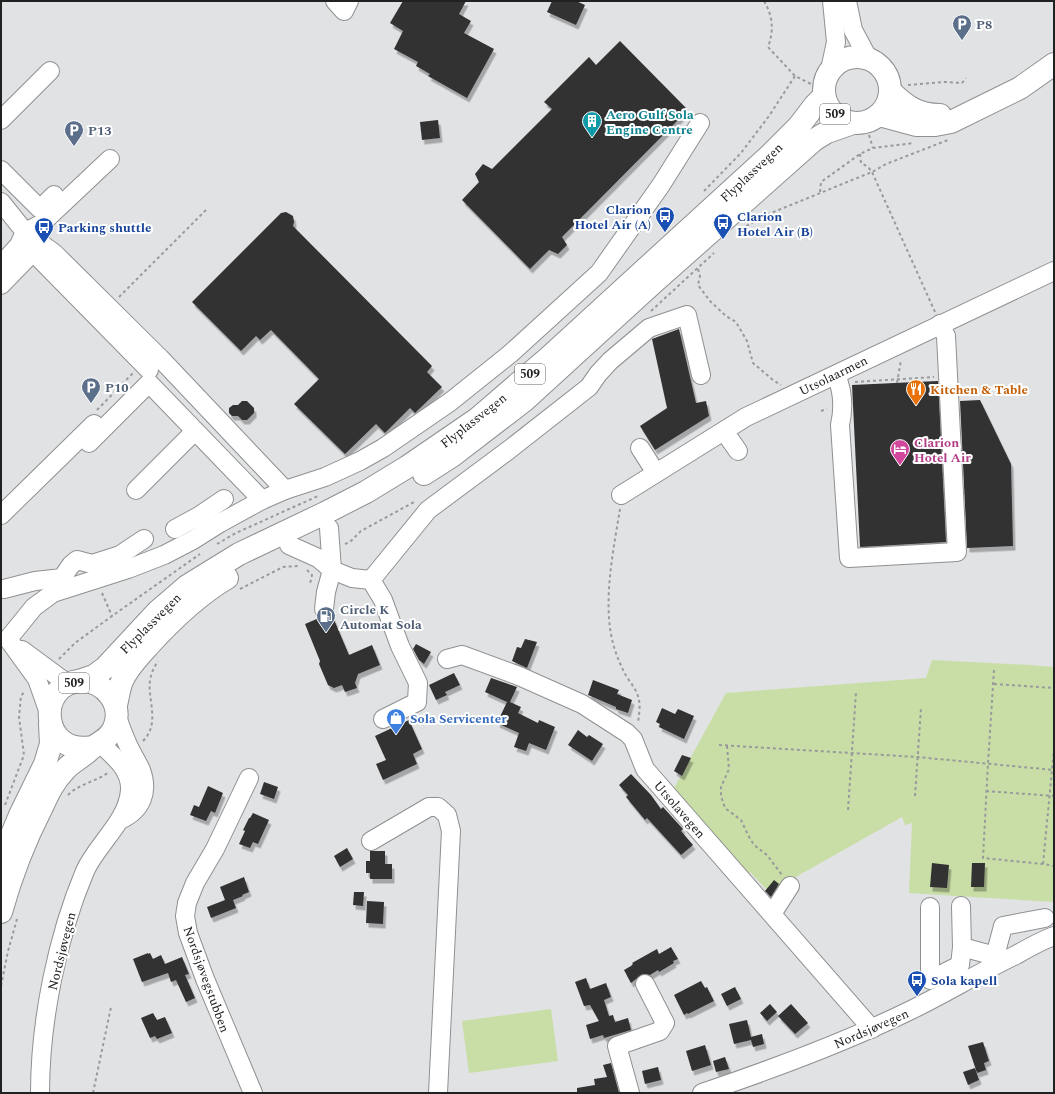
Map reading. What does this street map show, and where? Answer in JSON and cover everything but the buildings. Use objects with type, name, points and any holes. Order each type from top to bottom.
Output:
[{"type":"main road","points":[[830,70],[841,61],[854,57],[868,58],[880,66],[898,88],[904,104],[915,110],[930,115],[965,114]]},
{"type":"main road","points":[[898,88],[879,115],[916,125],[935,125],[951,122],[1020,88],[1054,64]]},
{"type":"main road","name":"509","points":[[830,70],[824,82],[817,90],[830,109],[840,119],[861,129],[867,122],[879,115]]},
{"type":"main road","name":"Flyplassvegen","points":[[1,861],[20,815],[45,764],[51,744],[50,719],[52,701],[58,691],[73,683],[94,676],[105,668],[158,611],[188,586],[239,554],[366,492],[408,467],[477,419],[548,358],[771,154],[799,126],[815,105],[817,90]]},
{"type":"main road","name":"Flyplassvegen","points":[[10,912],[6,892],[35,821],[55,782],[72,762],[108,738],[114,728],[122,681],[130,668],[168,624],[195,600],[218,583],[251,564],[289,545],[329,528],[373,505],[452,456],[525,400],[814,140],[827,132],[861,129]]},
{"type":"main road","name":"509","points":[[73,683],[91,682],[101,686],[110,694],[116,711]]},
{"type":"main road","points":[[50,719],[56,735],[64,743],[75,748],[84,749],[96,745]]},
{"type":"street","points":[[335,1],[344,11],[349,1]]},
{"type":"street","points":[[830,70],[836,42],[832,1]]},
{"type":"street","points":[[847,1],[853,30],[868,58]]},
{"type":"street","points":[[1,120],[50,71]]},
{"type":"street","points":[[5,637],[34,607],[53,593],[128,569],[164,555],[262,500],[285,490],[325,477],[360,461],[383,448],[450,402],[515,349],[599,274],[661,185],[700,122]]},
{"type":"street","points":[[1,265],[19,245],[25,232],[41,224],[110,159]]},
{"type":"street","points":[[1,170],[40,209],[54,195]]},
{"type":"street","points":[[1,202],[25,232],[54,253],[150,364]]},
{"type":"street","points":[[1,285],[33,252],[285,490]]},
{"type":"street","name":"Utsolaarmen","points":[[621,502],[656,473],[746,417],[838,382],[938,319],[1054,271]]},
{"type":"street","points":[[371,580],[428,510],[510,449],[588,387],[610,360],[649,328],[687,315],[701,375]]},
{"type":"street","points":[[843,413],[840,425],[849,558],[957,552],[946,336],[938,319]]},
{"type":"street","points":[[1,515],[150,364]]},
{"type":"street","points":[[838,382],[843,413],[849,425],[854,490]]},
{"type":"street","points":[[89,443],[149,383],[262,500]]},
{"type":"street","points":[[136,490],[196,431]]},
{"type":"street","points":[[724,431],[738,451]]},
{"type":"street","points":[[640,448],[656,473]]},
{"type":"street","points":[[176,529],[224,499]]},
{"type":"street","points":[[324,609],[326,592],[332,570],[329,528]]},
{"type":"street","points":[[4,589],[62,578],[71,565],[77,560],[92,564],[120,555],[144,540]]},
{"type":"street","points":[[289,545],[318,558],[332,570],[352,578],[371,580]]},
{"type":"street","points":[[371,580],[382,600],[400,646],[418,683],[417,702],[383,720]]},
{"type":"street","points":[[5,637],[73,683]]},
{"type":"street","points":[[5,637],[37,680],[50,719]]},
{"type":"street","name":"Utsolavegen","points":[[447,658],[462,655],[519,676],[582,704],[627,733],[633,739],[645,769],[872,1029]]},
{"type":"street","name":"Nordsjøvegen","points":[[116,711],[131,751],[144,778],[144,791],[140,804],[131,816],[120,821]]},
{"type":"street","name":"Nordsjøvegen","points":[[40,1093],[40,1063],[44,1028],[57,961],[65,930],[85,870],[93,855],[120,821],[130,791],[128,774],[119,762],[96,745]]},
{"type":"street","name":"Nordsjøvegstubben","points":[[249,778],[215,849],[195,883],[185,916],[188,933],[205,979],[253,1093]]},
{"type":"street","points":[[371,841],[429,807],[438,807],[448,815],[451,831],[438,1093]]},
{"type":"street","points":[[772,914],[790,886]]},
{"type":"street","points":[[930,907],[930,980],[960,964],[962,947],[961,906]]},
{"type":"street","points":[[962,947],[997,960],[1003,926],[1045,918]]},
{"type":"street","name":"Nordsjøvegen","points":[[702,1093],[816,1052],[872,1029],[913,1009],[997,960],[1054,936]]},
{"type":"street","points":[[630,1093],[617,1046],[660,1031],[665,1023],[645,984]]},
{"type":"path","points":[[764,1],[770,12],[772,22],[771,38],[768,47],[795,76],[817,90]]},
{"type":"path","points":[[898,88],[945,82],[962,83],[966,78]]},
{"type":"path","points":[[861,129],[873,148]]},
{"type":"path","points":[[820,192],[821,182],[860,154],[873,148],[916,142]]},
{"type":"path","points":[[872,172],[886,164],[936,146],[930,144]]},
{"type":"path","points":[[860,154],[861,163],[868,167],[872,172],[938,319]]},
{"type":"path","points":[[114,302],[206,210]]},
{"type":"path","points":[[698,269],[700,276],[698,285],[710,301],[726,316],[736,322],[746,341],[753,363],[773,380],[785,387]]},
{"type":"path","points":[[897,381],[902,357]]},
{"type":"path","points":[[95,412],[150,364]]},
{"type":"path","points":[[838,382],[949,381]]},
{"type":"path","points":[[621,502],[609,593],[610,628],[615,648],[624,672],[638,696],[640,708],[638,725],[633,739]]},
{"type":"path","points":[[236,591],[283,567],[302,566],[312,575],[310,584]]},
{"type":"path","points":[[139,744],[147,737],[153,719],[150,677],[159,658]]},
{"type":"path","points":[[994,670],[986,791],[984,858],[1054,866]]},
{"type":"path","points":[[994,684],[1054,688]]},
{"type":"path","points":[[848,810],[856,692]]},
{"type":"path","points":[[915,796],[921,708]]},
{"type":"path","points":[[719,745],[852,754],[917,756],[1053,770]]},
{"type":"path","points":[[727,746],[729,770],[721,787],[721,796],[725,808],[741,820],[754,845],[767,855],[790,886]]},
{"type":"path","points":[[1043,864],[1054,750]]},
{"type":"path","points":[[66,797],[79,786],[102,777],[113,769]]},
{"type":"path","points":[[986,791],[1054,796]]},
{"type":"path","points":[[1,986],[8,951],[10,912]]},
{"type":"path","points":[[92,1093],[112,1007]]},
{"type":"green space","points":[[932,660],[1054,667],[1054,902],[909,893],[912,823],[905,825],[902,817],[769,892],[750,872],[746,876],[673,790],[726,693],[926,678]]},
{"type":"green space","points":[[551,1009],[558,1061],[469,1073],[462,1021]]},
{"type":"place","name":"P8","points":[[962,41]]},
{"type":"place","name":"Aero Gulf Sola Engine Centre","points":[[592,138]]},
{"type":"place","name":"P13","points":[[74,147]]},
{"type":"place","name":"Clarion Hotel Air (A)","points":[[665,233]]},
{"type":"place","name":"Clarion Hotel Air (B)","points":[[723,240]]},
{"type":"place","name":"Parking shuttle","points":[[44,244]]},
{"type":"place","name":"P10","points":[[91,404]]},
{"type":"place","name":"Kitchen & Table","points":[[916,406]]},
{"type":"place","name":"Clarion Hotel Air","points":[[900,466]]},
{"type":"place","name":"Circle K Automat Sola","points":[[326,633]]},
{"type":"place","name":"Sola Servicenter","points":[[396,735]]},
{"type":"place","name":"Sola kapell","points":[[917,997]]}]
